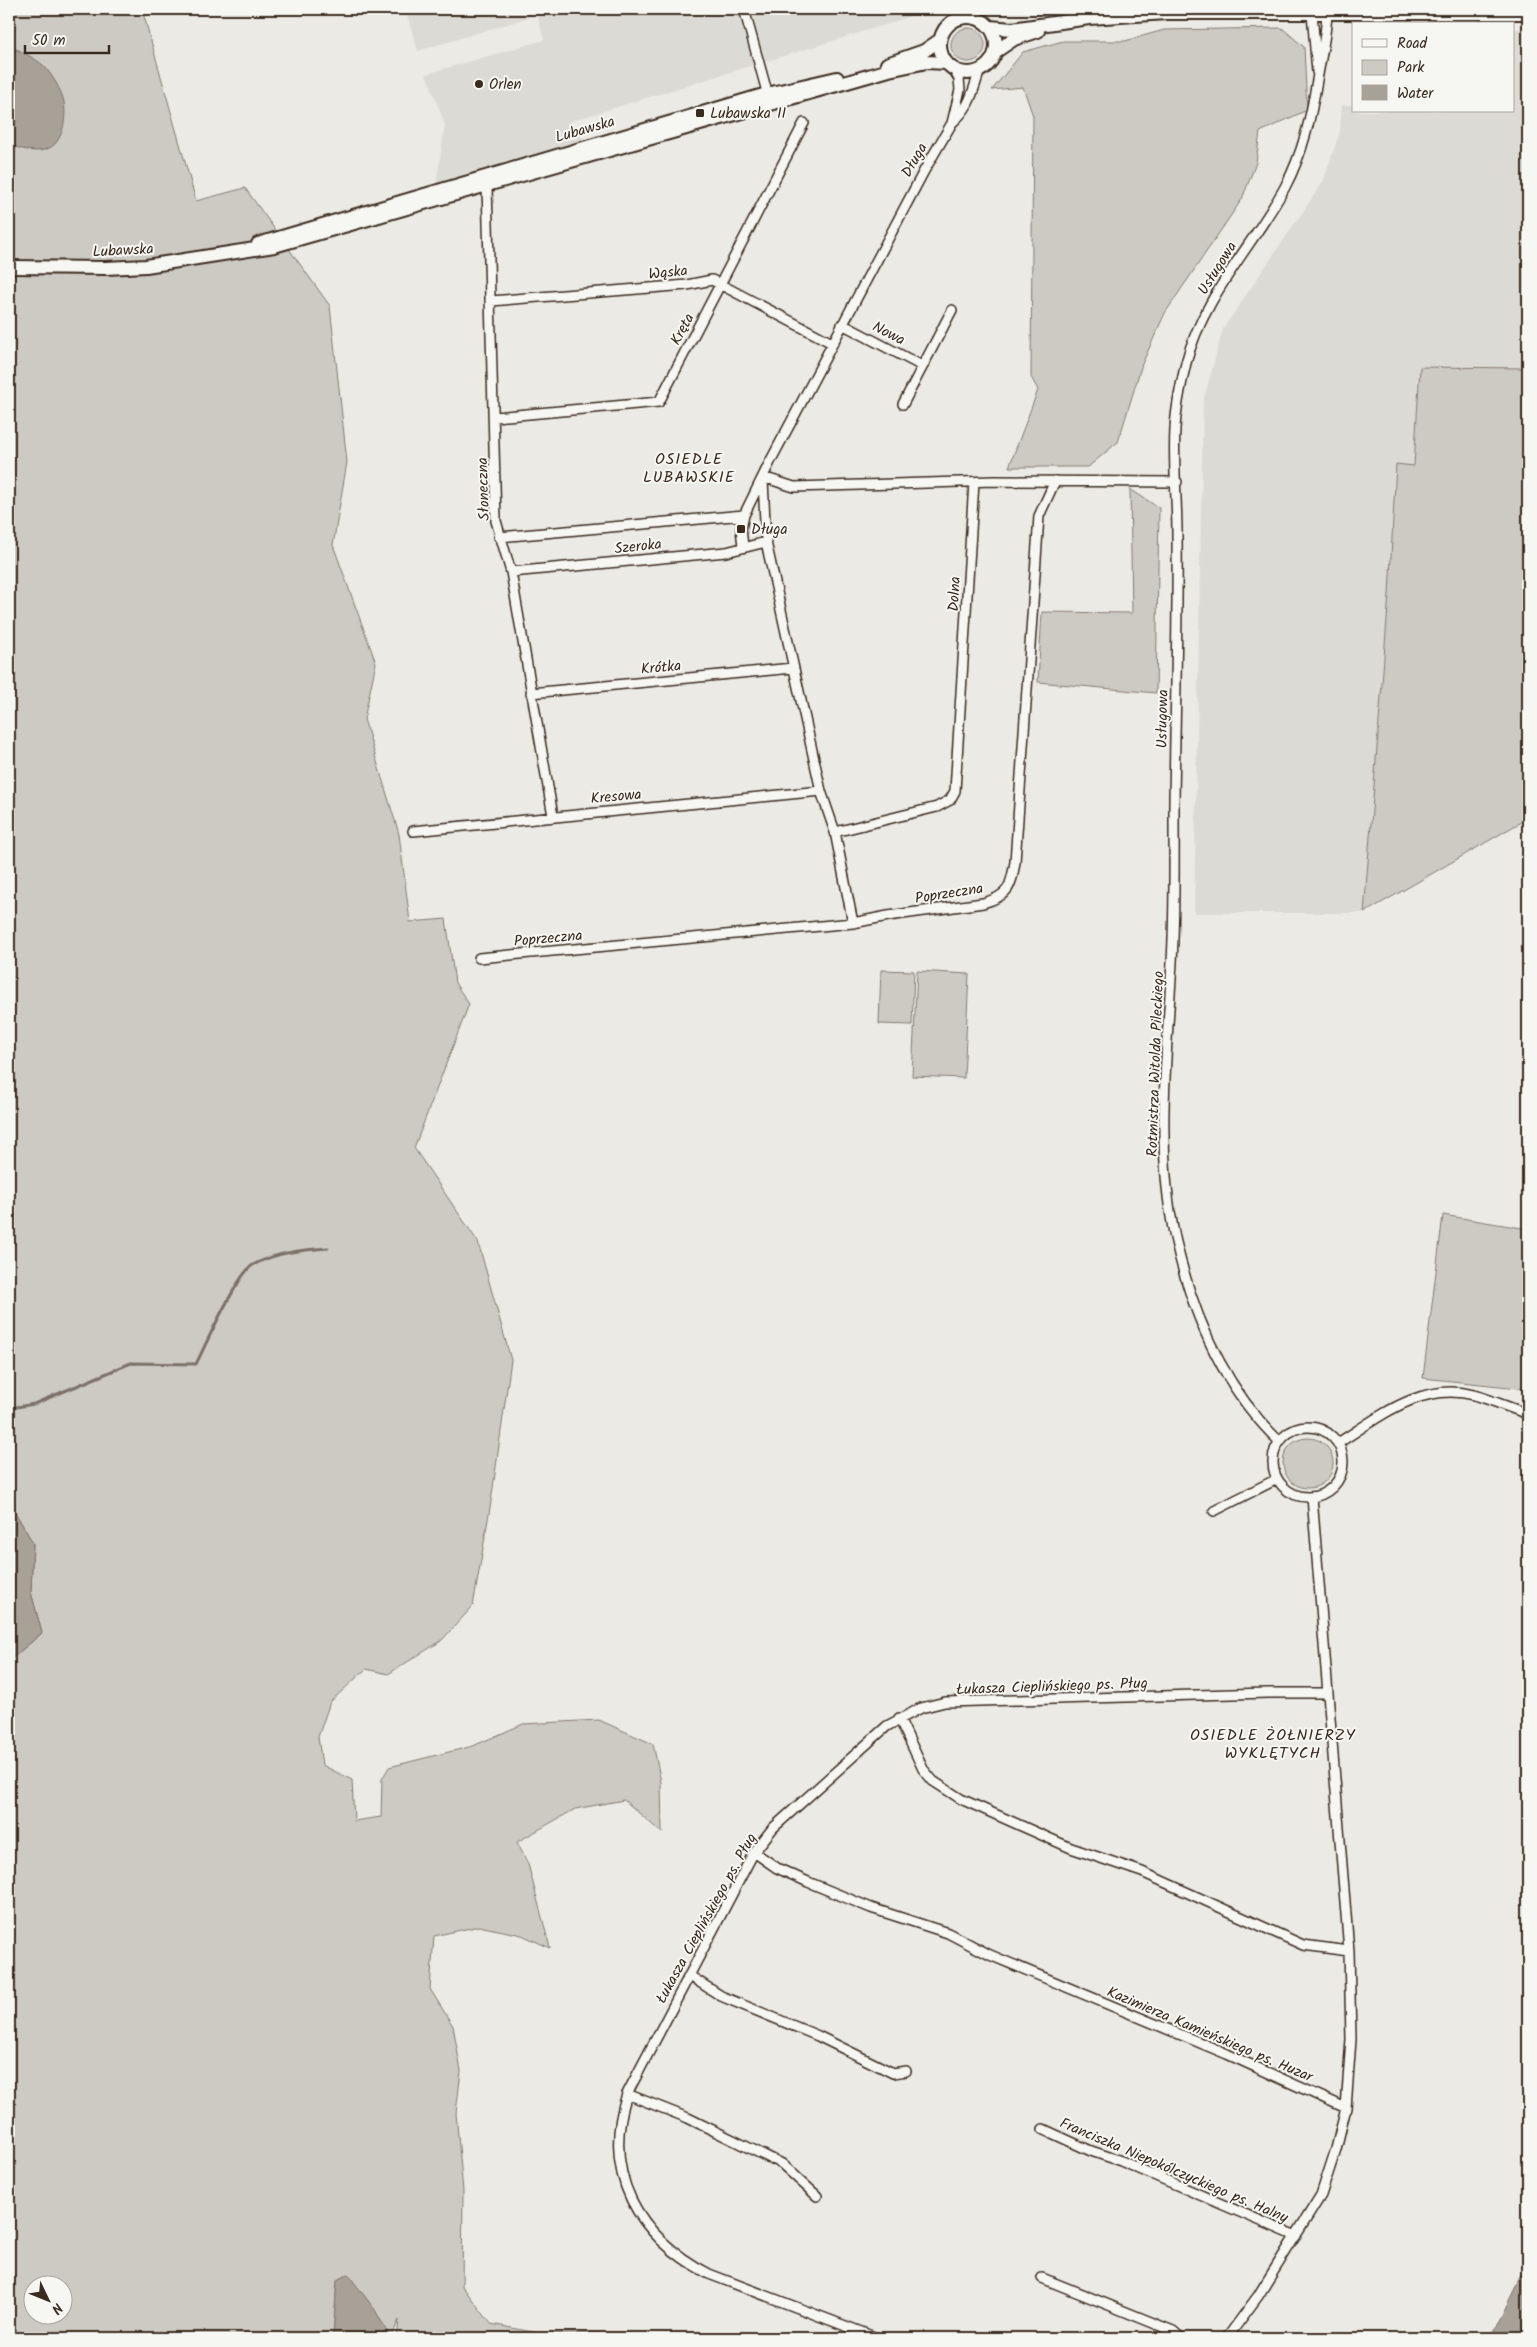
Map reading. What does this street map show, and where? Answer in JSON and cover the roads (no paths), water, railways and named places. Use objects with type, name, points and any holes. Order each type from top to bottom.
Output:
[{"type":"main road","points":[[1240,12],[1269,9]]},
{"type":"main road","points":[[1060,23],[1014,39],[995,52],[987,66],[980,70],[967,73],[950,66],[940,52],[940,40],[947,26],[960,18],[976,18],[990,27],[1012,28],[1090,18],[1167,12],[1528,13]]},
{"type":"main road","points":[[990,27],[995,39],[995,52]]},
{"type":"main road","name":"Lubawska","points":[[239,251],[272,238],[497,172],[873,69],[924,51],[940,40]]},
{"type":"main road","name":"Lubawska","points":[[9,267],[106,268],[146,266],[189,261],[274,246],[487,186],[768,99],[927,62],[950,66]]},
{"type":"main road","points":[[487,186],[490,177],[497,172]]},
{"type":"street","points":[[744,9],[768,99]]},
{"type":"street","name":"Usługowa","points":[[1317,79],[1326,41],[1320,11]]},
{"type":"street","name":"Usługowa","points":[[1172,957],[1177,482],[1175,430],[1180,393],[1188,358],[1200,325],[1216,296],[1272,210],[1290,178],[1306,137],[1316,97],[1320,11]]},
{"type":"street","name":"Długa","points":[[950,66],[959,79],[960,90],[952,123]]},
{"type":"street","name":"Długa","points":[[743,546],[741,529],[744,514],[924,170],[952,123],[964,112],[970,102],[980,70]]},
{"type":"street","name":"Kręta","points":[[495,417],[659,402],[804,123]]},
{"type":"street","name":"Słoneczna","points":[[487,186],[495,417],[496,521],[511,572],[553,816]]},
{"type":"street","name":"Wąska","points":[[490,302],[687,285],[712,280],[722,283],[832,344]]},
{"type":"street","points":[[902,404],[952,310]]},
{"type":"street","name":"Nowa","points":[[842,324],[922,366]]},
{"type":"street","points":[[853,923],[835,832],[821,791],[766,542],[763,477],[794,487],[974,482],[1177,482]]},
{"type":"street","name":"Poprzeczna","points":[[479,958],[853,923],[888,916],[983,904],[997,900],[1011,884],[1015,862],[1039,516],[1055,481]]},
{"type":"street","name":"Dolna","points":[[835,832],[937,807],[950,800],[955,791],[974,482]]},
{"type":"street","name":"Szeroka","points":[[499,536],[744,514]]},
{"type":"street","name":"Szeroka","points":[[511,572],[726,552],[743,546],[766,542]]},
{"type":"street","name":"Krótka","points":[[531,693],[793,668]]},
{"type":"street","name":"Kresowa","points":[[413,831],[821,791]]},
{"type":"street","name":"Rotmistrza Witolda Pileckiego","points":[[1172,957],[1165,1079],[1164,1143],[1168,1197],[1176,1240],[1196,1311],[1224,1369],[1241,1399],[1259,1422],[1280,1442]]},
{"type":"street","points":[[1338,1443],[1398,1405],[1434,1392],[1454,1391],[1474,1395],[1528,1414]]},
{"type":"street","points":[[1307,1427],[1324,1430],[1338,1443],[1344,1457],[1342,1474],[1332,1488],[1318,1497],[1300,1497],[1285,1490],[1277,1479],[1272,1459],[1280,1442],[1291,1431],[1307,1427]]},
{"type":"street","points":[[1214,1511],[1277,1479]]},
{"type":"street","points":[[1227,2338],[1238,2326],[1321,2195],[1336,2149],[1346,2108],[1351,2039],[1349,1951],[1312,1497]]},
{"type":"street","name":"Łukasza Cieplińskiego ps. Pług","points":[[877,2338],[709,2274],[684,2261],[656,2237],[635,2208],[623,2173],[619,2153],[619,2128],[627,2094],[754,1852],[773,1828],[873,1738],[899,1718],[921,1708],[945,1702],[1327,1693]]},
{"type":"street","points":[[899,1718],[923,1769],[933,1781],[962,1799],[998,1817],[1071,1848],[1142,1872],[1303,1945],[1349,1951]]},
{"type":"street","name":"Kazimierza Kamieńskiego ps. Huzar","points":[[754,1852],[777,1868],[808,1882],[871,1908],[948,1933],[990,1955],[1227,2054],[1346,2108]]},
{"type":"street","points":[[690,1976],[721,1996],[818,2036],[893,2073],[906,2071]]},
{"type":"street","points":[[627,2094],[688,2118],[782,2164],[818,2196]]},
{"type":"street","name":"Franciszka Niepokólczyckiego ps. Halny","points":[[1043,2128],[1091,2152],[1121,2162],[1296,2236]]},
{"type":"street","points":[[1042,2278],[1173,2331],[1181,2338]]},
{"type":"water","points":[[9,48],[35,59],[43,65],[56,82],[63,98],[65,115],[63,129],[57,142],[47,149],[32,151],[9,145]]},
{"type":"water","points":[[9,1502],[33,1543],[31,1592],[42,1633],[9,1661]]},
{"type":"water","points":[[1528,2263],[1528,2338],[1491,2338]]},
{"type":"water","points":[[348,2274],[375,2310],[391,2338],[333,2338],[337,2280]]},
{"type":"waterway","points":[[9,1447],[11,1408],[34,1404],[131,1363],[196,1364],[239,1281],[253,1265],[280,1254],[328,1248]]},
{"type":"place","name":"Orlen","points":[[479,84]]},
{"type":"place","name":"Lubawska II","points":[[700,113]]},
{"type":"place","name":"Długa","points":[[741,529]]},
{"type":"district","name":"OSIEDLE LUBAWSKIE","points":[[689,467]]},
{"type":"district","name":"OSIEDLE ŻOŁNIERZY WYKLĘTYCH","points":[[1273,1743]]}]
